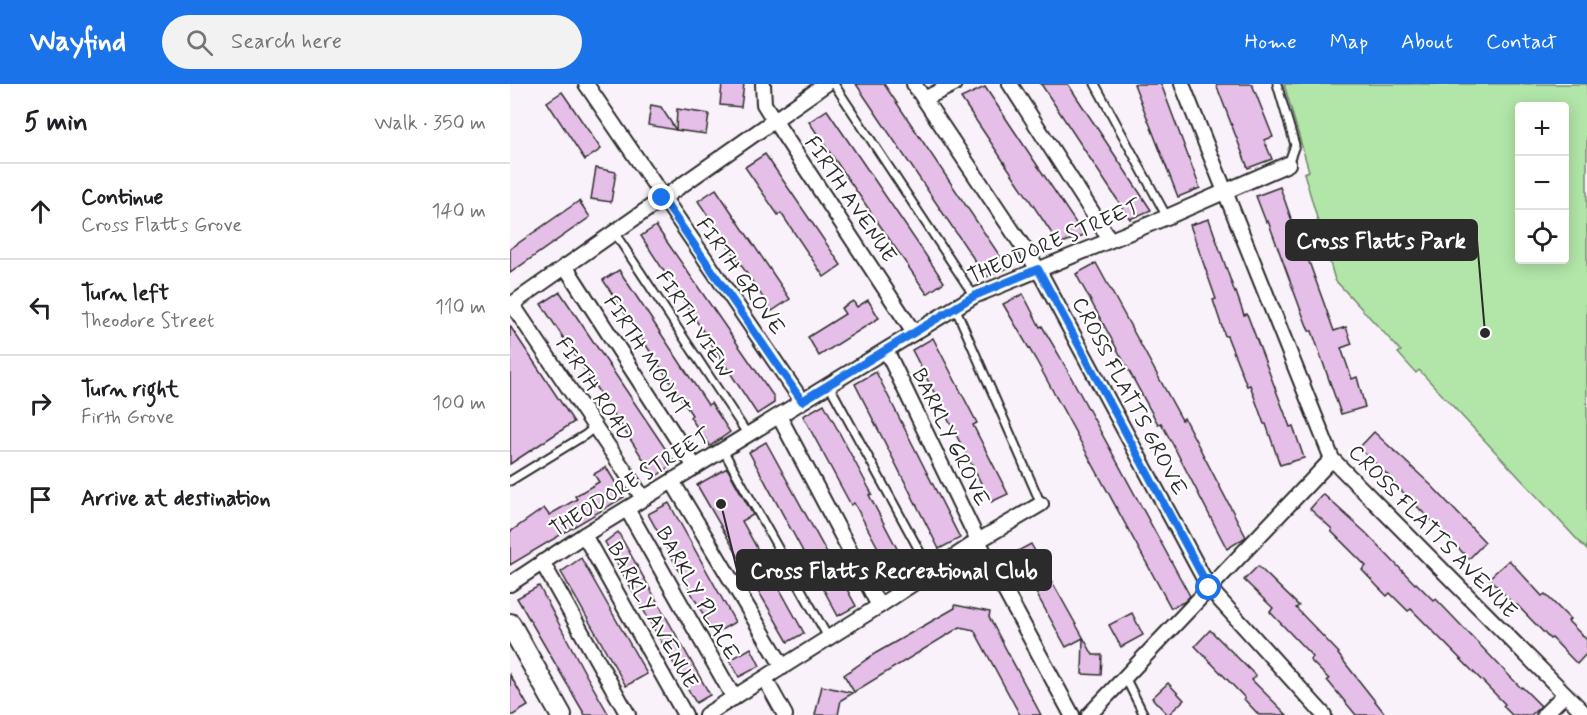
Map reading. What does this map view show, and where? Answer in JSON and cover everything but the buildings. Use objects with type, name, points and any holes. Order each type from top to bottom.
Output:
[{"type":"street","name":"FIRTH GROVE","points":[[586,84],[802,401]]},
{"type":"street","name":"FIRTH AVENUE","points":[[764,84],[764,104],[914,333]]},
{"type":"street","points":[[565,266],[826,84]]},
{"type":"street","name":"CROSS FLATTS GROVE","points":[[914,84],[1038,269],[1209,588],[1324,715]]},
{"type":"street","points":[[924,99],[954,84]]},
{"type":"street","points":[[1010,84],[1110,240]]},
{"type":"street","name":"CROSS FLATTS AVENUE","points":[[1182,84],[1332,459],[1586,715]]},
{"type":"street","name":"THEODORE STREET","points":[[510,584],[643,498],[974,296],[1167,217],[1288,164]]},
{"type":"street","name":"FIRTH ROAD","points":[[565,266],[512,303],[643,498]]},
{"type":"street","name":"FIRTH MOUNT","points":[[565,266],[695,467]]},
{"type":"street","name":"BARKLY GROVE","points":[[886,350],[978,541],[1072,715]]},
{"type":"street","points":[[779,416],[879,606]]},
{"type":"street","points":[[1089,715],[1332,459]]},
{"type":"street","points":[[672,481],[783,667]]},
{"type":"street","points":[[706,715],[829,639],[978,541],[1041,504]]},
{"type":"street","name":"BARKLY PLACE","points":[[627,509],[734,698]]},
{"type":"street","name":"BARKLY AVENUE","points":[[584,535],[685,715]]},
{"type":"street","points":[[542,562],[628,715]]},
{"type":"street","points":[[510,624],[561,715]]},
{"type":"street","points":[[765,679],[785,715]]},
{"type":"street","points":[[1544,715],[1565,694]]},
{"type":"lane","points":[[834,84],[974,296]]},
{"type":"lane","points":[[1095,84],[1167,217]]},
{"type":"lane","points":[[1277,84],[1295,145],[1288,164]]},
{"type":"lane","name":"FIRTH VIEW","points":[[614,232],[748,435]]},
{"type":"lane","points":[[955,307],[1041,504]]},
{"type":"lane","points":[[829,385],[932,573]]},
{"type":"lane","points":[[510,481],[595,427]]},
{"type":"lane","points":[[723,450],[829,639]]},
{"type":"lane","points":[[1125,677],[1144,715]]},
{"type":"green space","points":[[1284,84],[1587,84],[1587,550],[1419,370],[1416,373],[1398,353],[1401,351],[1335,280],[1304,173],[1309,171]]},
{"type":"place","name":"Cross Flatts Park","points":[[1485,333]]},
{"type":"place","name":"Cross Flatts Recreational Club","points":[[721,504]]},
{"type":"route","points":[[662,198],[802,401],[974,296],[1038,269],[1209,588]]}]
